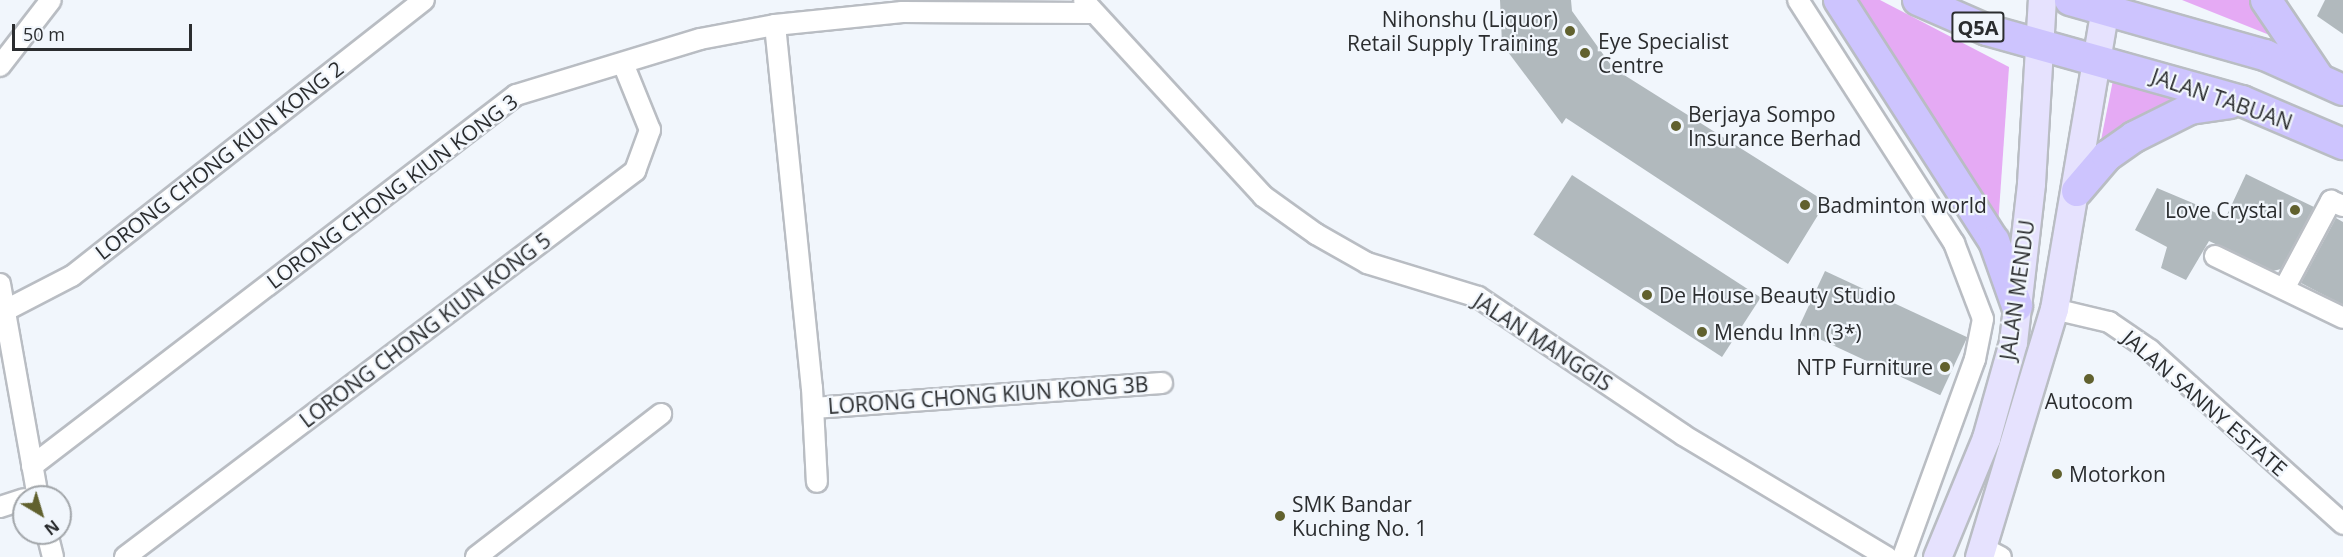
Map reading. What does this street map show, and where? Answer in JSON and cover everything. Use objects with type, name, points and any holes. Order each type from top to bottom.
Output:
[{"type":"main road","points":[[1839,0],[1994,241],[2017,306]]},
{"type":"main road","name":"Q5A","points":[[1918,0],[2041,46]]},
{"type":"main road","name":"JALAN MENDU","points":[[1937,557],[1986,438],[2017,306],[2041,46],[2042,0]]},
{"type":"main road","points":[[2070,0],[2106,4],[2265,55],[2330,84]]},
{"type":"main road","points":[[2266,0],[2330,84]]},
{"type":"main road","name":"JALAN MENDU","points":[[1987,554],[2054,309],[2078,191],[2106,4]]},
{"type":"main road","name":"JALAN TABUAN","points":[[2041,46],[2099,59],[2242,101],[2343,144]]},
{"type":"main road","points":[[2078,191],[2107,156],[2134,137],[2190,108],[2242,101]]},
{"type":"street","points":[[0,66],[51,0]]},
{"type":"street","name":"LORONG CHONG KIUN KONG 2","points":[[8,309],[72,276],[424,0]]},
{"type":"street","points":[[1798,0],[1954,243],[1983,319],[1975,359],[1903,557]]},
{"type":"street","name":"LORONG CHONG KIUN KONG 3","points":[[32,466],[516,95],[624,66],[700,39],[775,25],[902,12],[1087,6]]},
{"type":"street","name":"JALAN MANGGIS","points":[[1087,6],[1263,196],[1316,234],[1367,262],[1478,297],[1683,435],[1887,557]]},
{"type":"street","points":[[775,25],[813,408],[816,482]]},
{"type":"street","name":"LORONG CHONG KIUN KONG 5","points":[[125,557],[635,171],[650,130],[624,66]]},
{"type":"street","points":[[2285,287],[2331,201],[2343,206]]},
{"type":"street","points":[[2215,256],[2285,287],[2343,318]]},
{"type":"street","points":[[0,284],[8,309],[32,466],[32,485]]},
{"type":"street","name":"JALAN SANNY ESTATE","points":[[2054,309],[2109,322],[2150,350],[2343,524]]},
{"type":"street","name":"LORONG CHONG KIUN KONG 3B","points":[[813,408],[1162,383]]},
{"type":"street","points":[[476,557],[662,414]]},
{"type":"shaded area","points":[[1855,0],[1880,0],[2009,67],[1998,226]]},
{"type":"shaded area","points":[[2182,0],[2252,0],[2277,38]]},
{"type":"shaded area","points":[[2113,80],[2182,97],[2099,150]]},
{"type":"building","points":[[1500,0],[1571,0],[1572,11],[1613,68],[1826,202],[1788,264],[1566,118],[1562,124],[1502,44]]},
{"type":"building","points":[[2325,0],[2343,0],[2343,34],[2317,16]]},
{"type":"building","points":[[2246,174],[2314,207],[2281,269],[2273,271],[2209,241],[2186,280],[2161,268],[2167,247],[2135,230],[2157,188],[2226,217]]},
{"type":"building","points":[[1572,175],[1761,298],[1722,357],[1533,235]]},
{"type":"building","points":[[2336,218],[2343,222],[2343,305],[2301,283]]},
{"type":"building","points":[[1825,271],[1967,337],[1940,395],[1798,329]]},
{"type":"place","name":"Nihonshu (Liquor) Retail Supply Training","points":[[1570,31]]},
{"type":"place","name":"Eye Specialist Centre","points":[[1585,53]]},
{"type":"place","name":"Berjaya Sompo Insurance Berhad","points":[[1676,126]]},
{"type":"place","name":"Badminton world","points":[[1805,205]]},
{"type":"place","name":"Love Crystal","points":[[2295,210]]},
{"type":"place","name":"De House Beauty Studio","points":[[1647,295]]},
{"type":"place","name":"Mendu Inn (3*)","points":[[1702,332]]},
{"type":"place","name":"NTP Furniture","points":[[1945,367]]},
{"type":"place","name":"Autocom","points":[[2089,379]]},
{"type":"place","name":"Motorkon","points":[[2057,474]]},
{"type":"place","name":"SMK Bandar Kuching No. 1","points":[[1280,516]]}]
